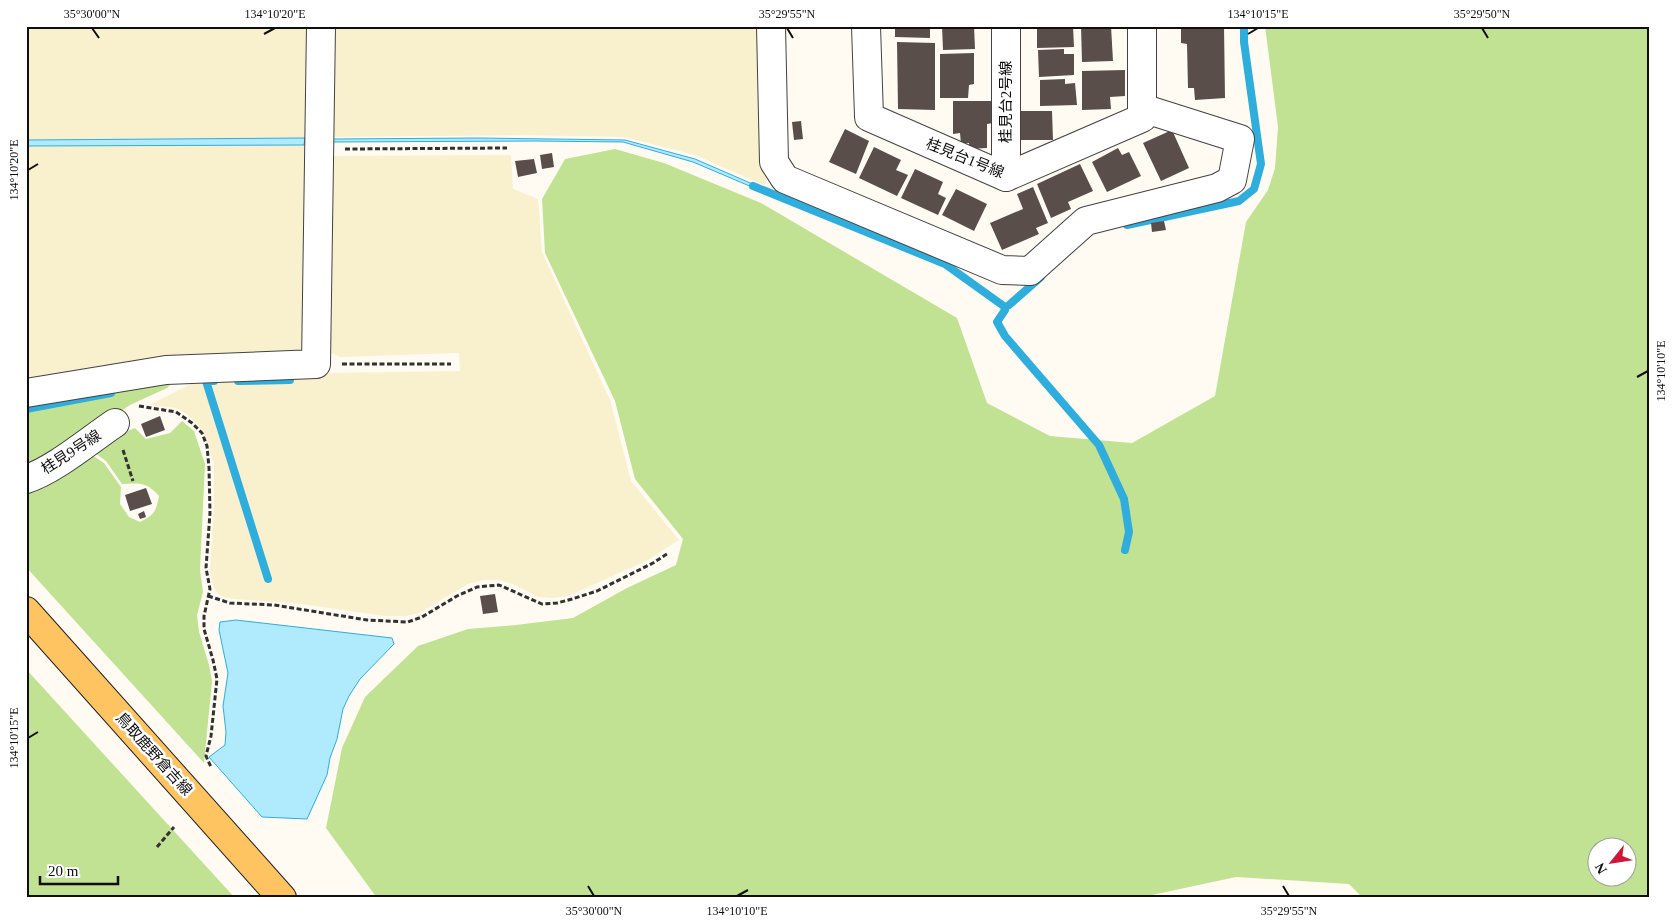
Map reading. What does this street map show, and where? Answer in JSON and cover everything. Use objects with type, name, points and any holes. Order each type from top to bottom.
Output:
[{"type":"main road","name":"鳥取鹿野倉吉線","points":[[26,611],[282,898]]},
{"type":"street","points":[[26,392],[166,370],[316,364],[321,26]]},
{"type":"street","points":[[771,26],[774,162],[785,179],[1002,270],[1030,271],[1086,222],[1217,188],[1232,180],[1240,139],[1142,108],[1142,26]]},
{"type":"street","name":"桂見台1号線","points":[[866,26],[869,117],[1006,177],[1142,118],[1142,108]]},
{"type":"street","name":"桂見台2号線","points":[[1006,26],[1006,177]]},
{"type":"street","name":"桂見9号線","points":[[26,478],[35,476],[115,423]]},
{"type":"path","points":[[319,150],[507,148]]},
{"type":"path","points":[[316,364],[452,364]]},
{"type":"path","points":[[140,406],[176,412],[192,422],[202,433],[207,446],[210,468],[210,513],[206,568],[210,589],[204,616],[204,629],[217,679],[211,736],[206,756],[211,767]]},
{"type":"path","points":[[208,596],[230,603],[274,605],[367,620],[408,622],[422,617],[457,596],[477,587],[498,585],[518,592],[542,604],[557,603],[597,591],[667,554]]},
{"type":"path","points":[[157,847],[174,827]]},
{"type":"shaded area","points":[[26,26],[312,26],[308,353],[26,384]]},
{"type":"shaded area","points":[[328,26],[763,26],[766,183],[764,185],[695,155],[624,137],[525,135],[327,137]]},
{"type":"shaded area","points":[[511,155],[513,189],[538,199],[542,252],[610,400],[631,481],[679,540],[646,561],[568,596],[538,597],[515,585],[499,580],[483,580],[468,584],[419,613],[406,616],[385,616],[294,603],[233,599],[219,595],[214,588],[210,572],[214,507],[214,464],[203,431],[187,414],[176,408],[149,405],[199,378],[320,373],[460,371],[459,353],[341,357],[329,350],[325,156]]},
{"type":"green space","points":[[1265,26],[1649,26],[1649,898],[1363,898],[1349,884],[1236,877],[1138,898],[377,898],[326,828],[342,748],[365,697],[418,646],[468,629],[573,618],[627,588],[676,565],[683,539],[635,479],[615,401],[545,253],[542,199],[565,159],[615,149],[664,163],[761,203],[957,318],[987,403],[1050,436],[1132,443],[1215,396],[1246,222],[1268,190],[1275,168],[1278,127]]},
{"type":"green space","points":[[175,380],[167,388],[130,405],[26,473],[26,402]]},
{"type":"green space","points":[[182,421],[194,431],[205,464],[200,570],[203,592],[197,615],[199,632],[212,681],[204,763],[26,567],[26,485],[83,449],[104,463],[121,487],[120,504],[129,517],[140,522],[154,512],[159,496],[151,488],[143,484],[122,484],[106,461],[87,447],[135,428],[146,439],[170,433]]},
{"type":"green space","points":[[26,669],[235,898],[26,898]]},
{"type":"water","points":[[305,138],[304,145],[26,146],[26,140]]},
{"type":"water","points":[[331,139],[625,140],[695,159],[764,189],[759,190],[693,162],[623,142],[331,142]]},
{"type":"water","points":[[236,620],[392,638],[394,644],[360,679],[349,696],[343,709],[327,775],[307,819],[262,817],[209,757],[225,745],[226,732],[223,706],[228,673],[219,630],[220,622]]},
{"type":"building","points":[[895,26],[930,26],[930,38],[895,37]]},
{"type":"building","points":[[942,26],[974,26],[975,49],[943,50]]},
{"type":"building","points":[[1037,26],[1073,26],[1074,47],[1037,48]]},
{"type":"building","points":[[1081,26],[1111,26],[1113,61],[1082,62]]},
{"type":"building","points":[[1181,26],[1224,26],[1225,98],[1195,100],[1194,88],[1188,88],[1187,44],[1181,43]]},
{"type":"building","points":[[897,42],[935,43],[935,110],[898,109]]},
{"type":"building","points":[[1064,49],[1064,54],[1074,54],[1074,75],[1039,77],[1038,50]]},
{"type":"building","points":[[974,53],[974,84],[969,85],[968,98],[940,98],[940,54]]},
{"type":"building","points":[[1125,70],[1125,96],[1110,97],[1111,109],[1082,110],[1082,71]]},
{"type":"building","points":[[1065,79],[1065,84],[1075,83],[1077,105],[1040,106],[1040,80]]},
{"type":"building","points":[[953,101],[992,101],[993,123],[987,124],[987,148],[969,149],[969,143],[961,144],[960,133],[953,134]]},
{"type":"building","points":[[1021,111],[1052,111],[1053,140],[1021,140]]},
{"type":"building","points":[[801,121],[803,139],[794,140],[792,122]]},
{"type":"building","points":[[845,129],[869,141],[856,174],[829,162]]},
{"type":"building","points":[[1172,130],[1189,168],[1161,181],[1143,143]]},
{"type":"building","points":[[874,147],[901,160],[896,170],[908,175],[897,196],[859,178]]},
{"type":"building","points":[[1118,148],[1122,155],[1129,152],[1141,176],[1107,192],[1092,162]]},
{"type":"building","points":[[552,153],[554,167],[542,169],[540,155]]},
{"type":"building","points":[[534,159],[537,173],[518,177],[515,161]]},
{"type":"building","points":[[1080,164],[1093,191],[1068,202],[1071,209],[1051,218],[1037,184]]},
{"type":"building","points":[[915,169],[943,182],[938,194],[946,198],[938,215],[901,198]]},
{"type":"building","points":[[1033,187],[1048,223],[1036,228],[1039,234],[1002,250],[990,223],[1023,209],[1017,194]]},
{"type":"building","points":[[956,189],[987,204],[974,231],[942,215]]},
{"type":"building","points":[[1164,221],[1166,230],[1152,232],[1151,223]]},
{"type":"building","points":[[160,416],[165,430],[146,437],[141,424]]},
{"type":"building","points":[[146,488],[152,504],[130,511],[125,495]]},
{"type":"building","points":[[144,511],[146,517],[140,519],[138,514]]},
{"type":"building","points":[[495,594],[498,612],[483,614],[480,596]]},
{"type":"waterway","points":[[1127,225],[1239,201],[1254,189],[1261,164],[1244,42],[1244,26]]},
{"type":"waterway","points":[[753,186],[945,264],[1005,307]]},
{"type":"waterway","points":[[1009,305],[1041,277]]},
{"type":"waterway","points":[[1005,310],[997,322],[1005,336],[1099,445],[1124,499],[1129,532],[1125,550]]},
{"type":"waterway","points":[[238,381],[290,380]]},
{"type":"waterway","points":[[214,381],[206,381],[268,579]]},
{"type":"waterway","points":[[26,409],[111,393]]}]
